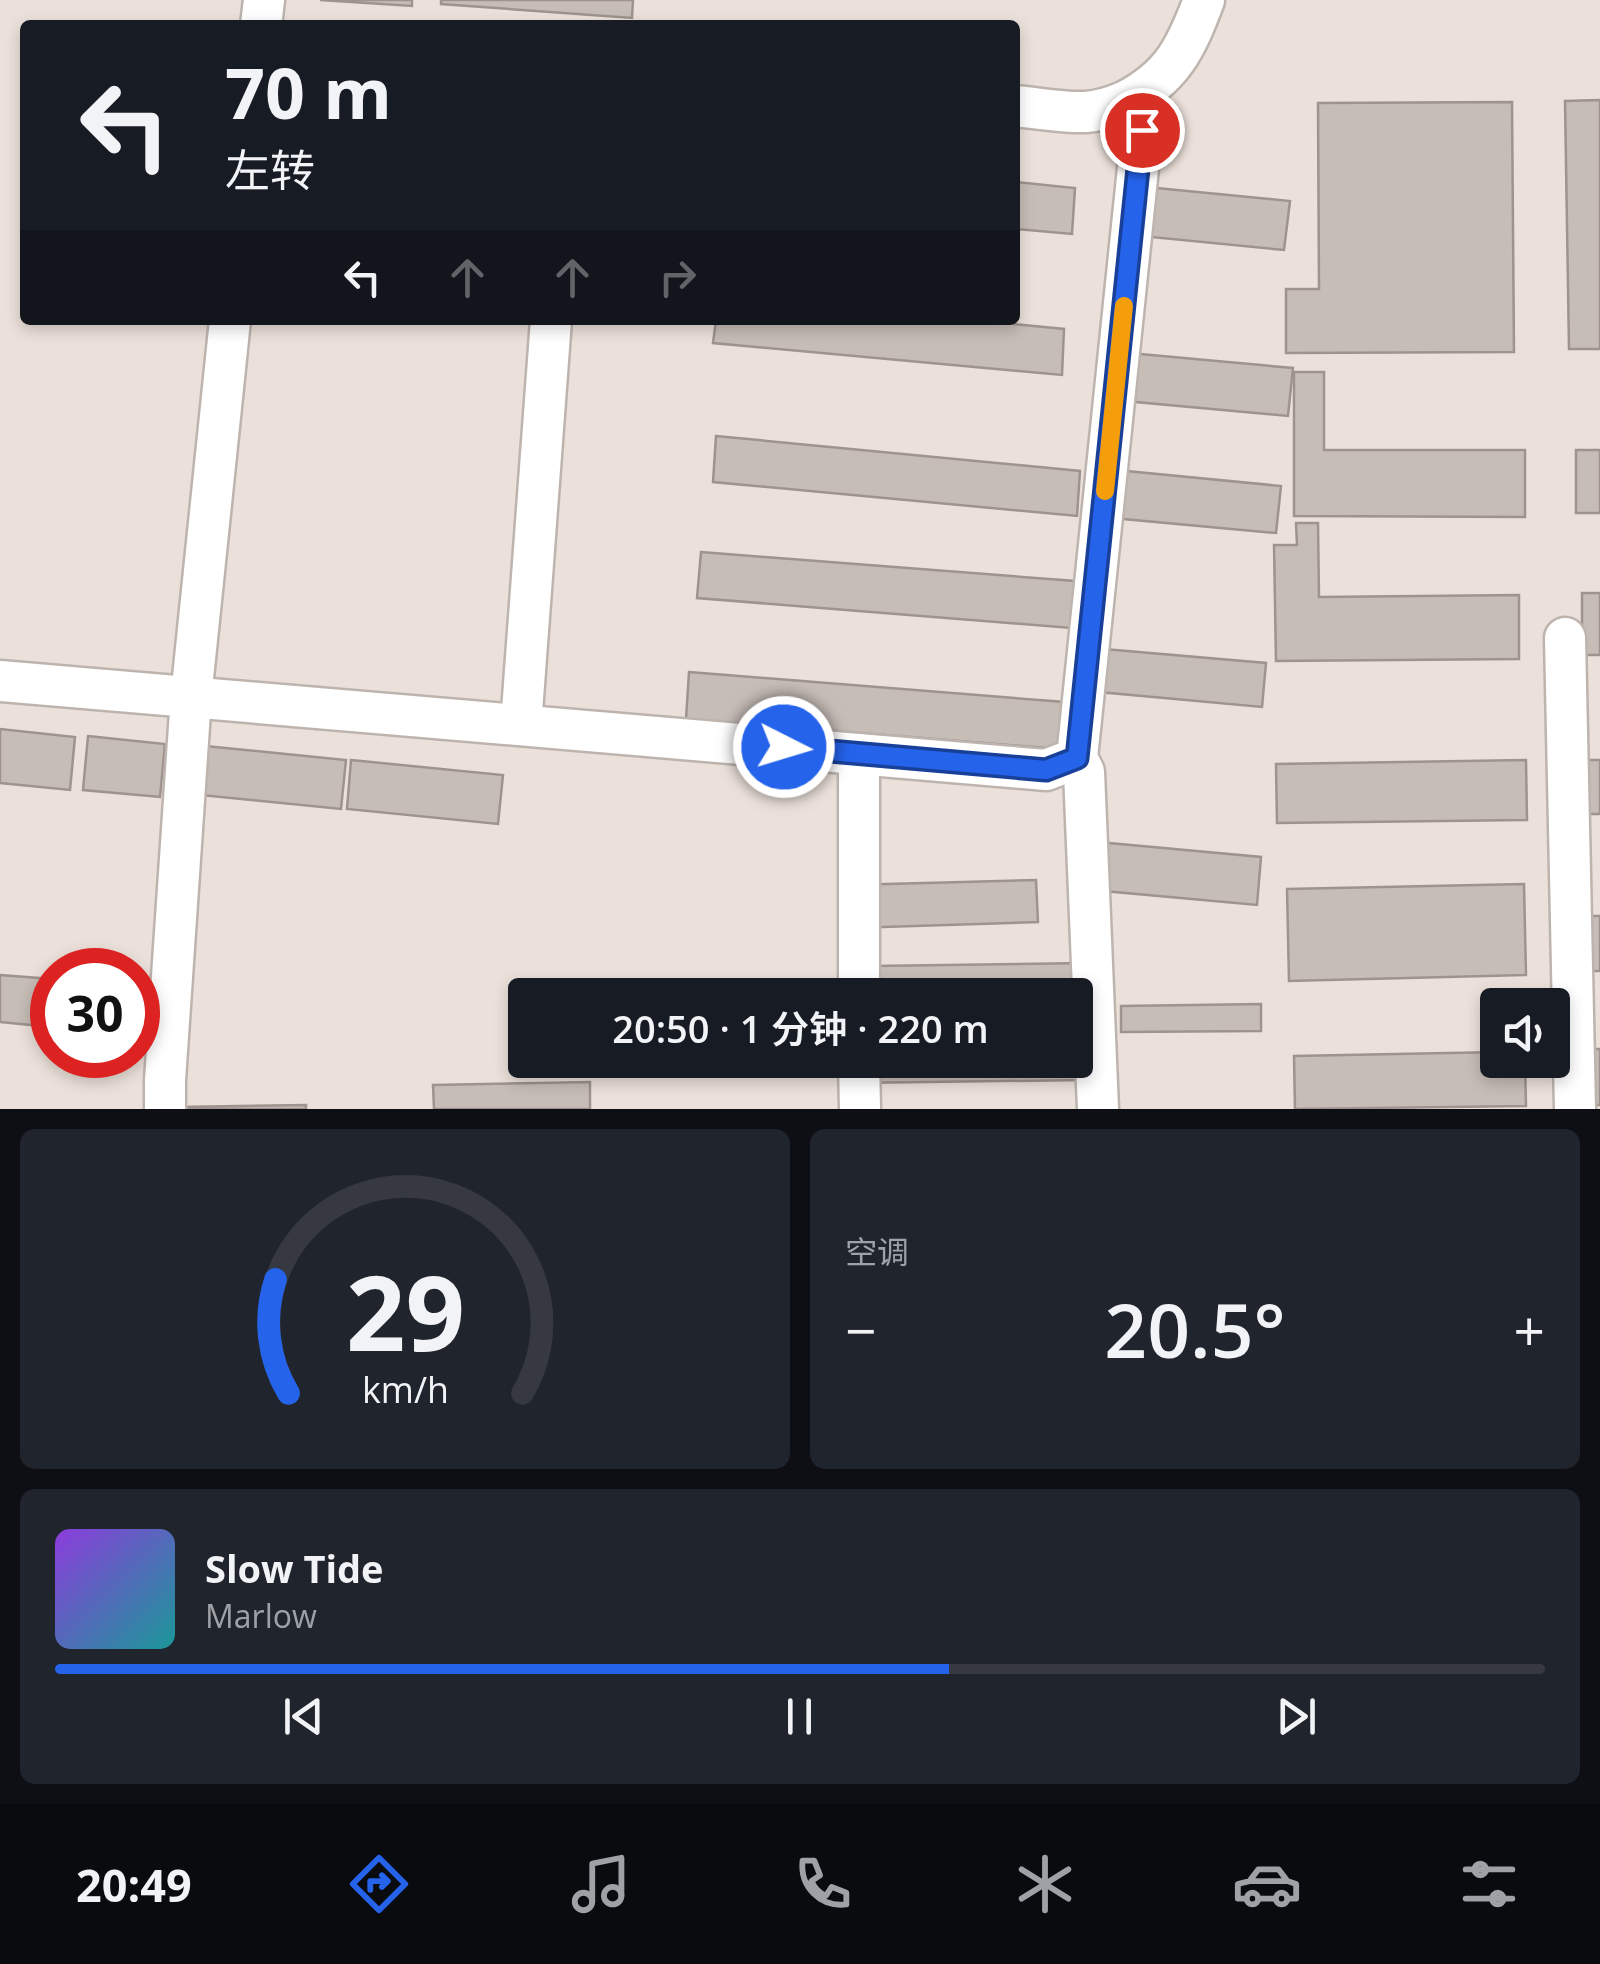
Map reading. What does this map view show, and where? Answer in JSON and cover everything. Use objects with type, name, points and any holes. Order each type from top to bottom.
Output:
[{"type":"street","points":[[1020,106],[1086,112],[1110,108],[1146,91],[1170,69],[1186,44],[1204,0]]},
{"type":"street","points":[[1098,1109],[1084,772],[1077,758],[1146,91]]},
{"type":"street","points":[[165,1109],[191,696],[229,325]]},
{"type":"street","points":[[521,725],[550,325]]},
{"type":"street","points":[[1565,638],[1575,1109]]},
{"type":"street","points":[[0,680],[1046,770],[1077,758]]},
{"type":"street","points":[[859,754],[859,978]]},
{"type":"street","points":[[860,1078],[860,1109]]},
{"type":"building","points":[[320,0],[412,0],[412,6]]},
{"type":"building","points":[[441,0],[633,0],[632,18],[441,4]]},
{"type":"building","points":[[1600,100],[1600,349],[1569,349],[1565,101]]},
{"type":"building","points":[[1512,102],[1514,352],[1286,353],[1286,289],[1319,289],[1318,103]]},
{"type":"building","points":[[1020,182],[1075,188],[1072,234],[1020,229]]},
{"type":"building","points":[[1136,186],[1290,201],[1284,250],[1130,235]]},
{"type":"building","points":[[715,325],[1020,325],[1064,329],[1062,375],[713,343]]},
{"type":"building","points":[[1118,352],[1293,368],[1288,416],[1114,400]]},
{"type":"building","points":[[1294,372],[1324,372],[1324,450],[1525,450],[1525,517],[1294,516]]},
{"type":"building","points":[[716,436],[1080,471],[1077,516],[713,482]]},
{"type":"building","points":[[1576,450],[1600,450],[1600,513],[1576,513]]},
{"type":"building","points":[[1106,469],[1281,486],[1276,533],[1102,517]]},
{"type":"building","points":[[1296,523],[1318,523],[1319,597],[1519,595],[1519,659],[1276,661],[1274,545],[1297,545]]},
{"type":"building","points":[[701,552],[1075,581],[1071,628],[697,598]]},
{"type":"building","points":[[1582,593],[1600,593],[1600,655],[1582,655]]},
{"type":"building","points":[[1092,648],[1266,663],[1262,707],[1088,691]]},
{"type":"building","points":[[689,672],[1064,702],[1060,749],[686,719]]},
{"type":"building","points":[[0,729],[75,737],[70,790],[0,783]]},
{"type":"building","points":[[88,736],[165,744],[160,797],[83,790]]},
{"type":"building","points":[[195,745],[346,760],[341,809],[190,794]]},
{"type":"building","points":[[351,760],[503,775],[498,824],[347,809]]},
{"type":"building","points":[[1526,760],[1527,820],[1277,823],[1276,764]]},
{"type":"building","points":[[1587,760],[1600,760],[1600,814],[1588,814]]},
{"type":"building","points":[[1087,841],[1261,857],[1257,905],[1082,889]]},
{"type":"building","points":[[1036,880],[1038,922],[852,928],[851,885]]},
{"type":"building","points":[[1524,884],[1526,975],[1289,981],[1287,889]]},
{"type":"building","points":[[1586,916],[1600,916],[1600,971],[1586,971]]},
{"type":"building","points":[[1088,963],[1089,978],[872,978],[872,966]]},
{"type":"building","points":[[0,975],[30,977],[30,1025],[0,1022]]},
{"type":"building","points":[[1261,1004],[1261,1031],[1121,1032],[1121,1006]]},
{"type":"building","points":[[1594,1049],[1600,1049],[1600,1105],[1594,1105]]},
{"type":"building","points":[[1480,1052],[1480,1078],[1525,1078],[1526,1106],[1295,1109],[1294,1056]]},
{"type":"building","points":[[854,1078],[1084,1080],[854,1083]]},
{"type":"building","points":[[590,1082],[590,1109],[434,1109],[433,1085]]},
{"type":"building","points":[[306,1105],[306,1109],[177,1109],[177,1107]]},
{"type":"slow traffic","points":[[1105,491],[1124,306]]},
{"type":"route","points":[[784,747],[1046,770],[1077,758],[1142,130]]}]
